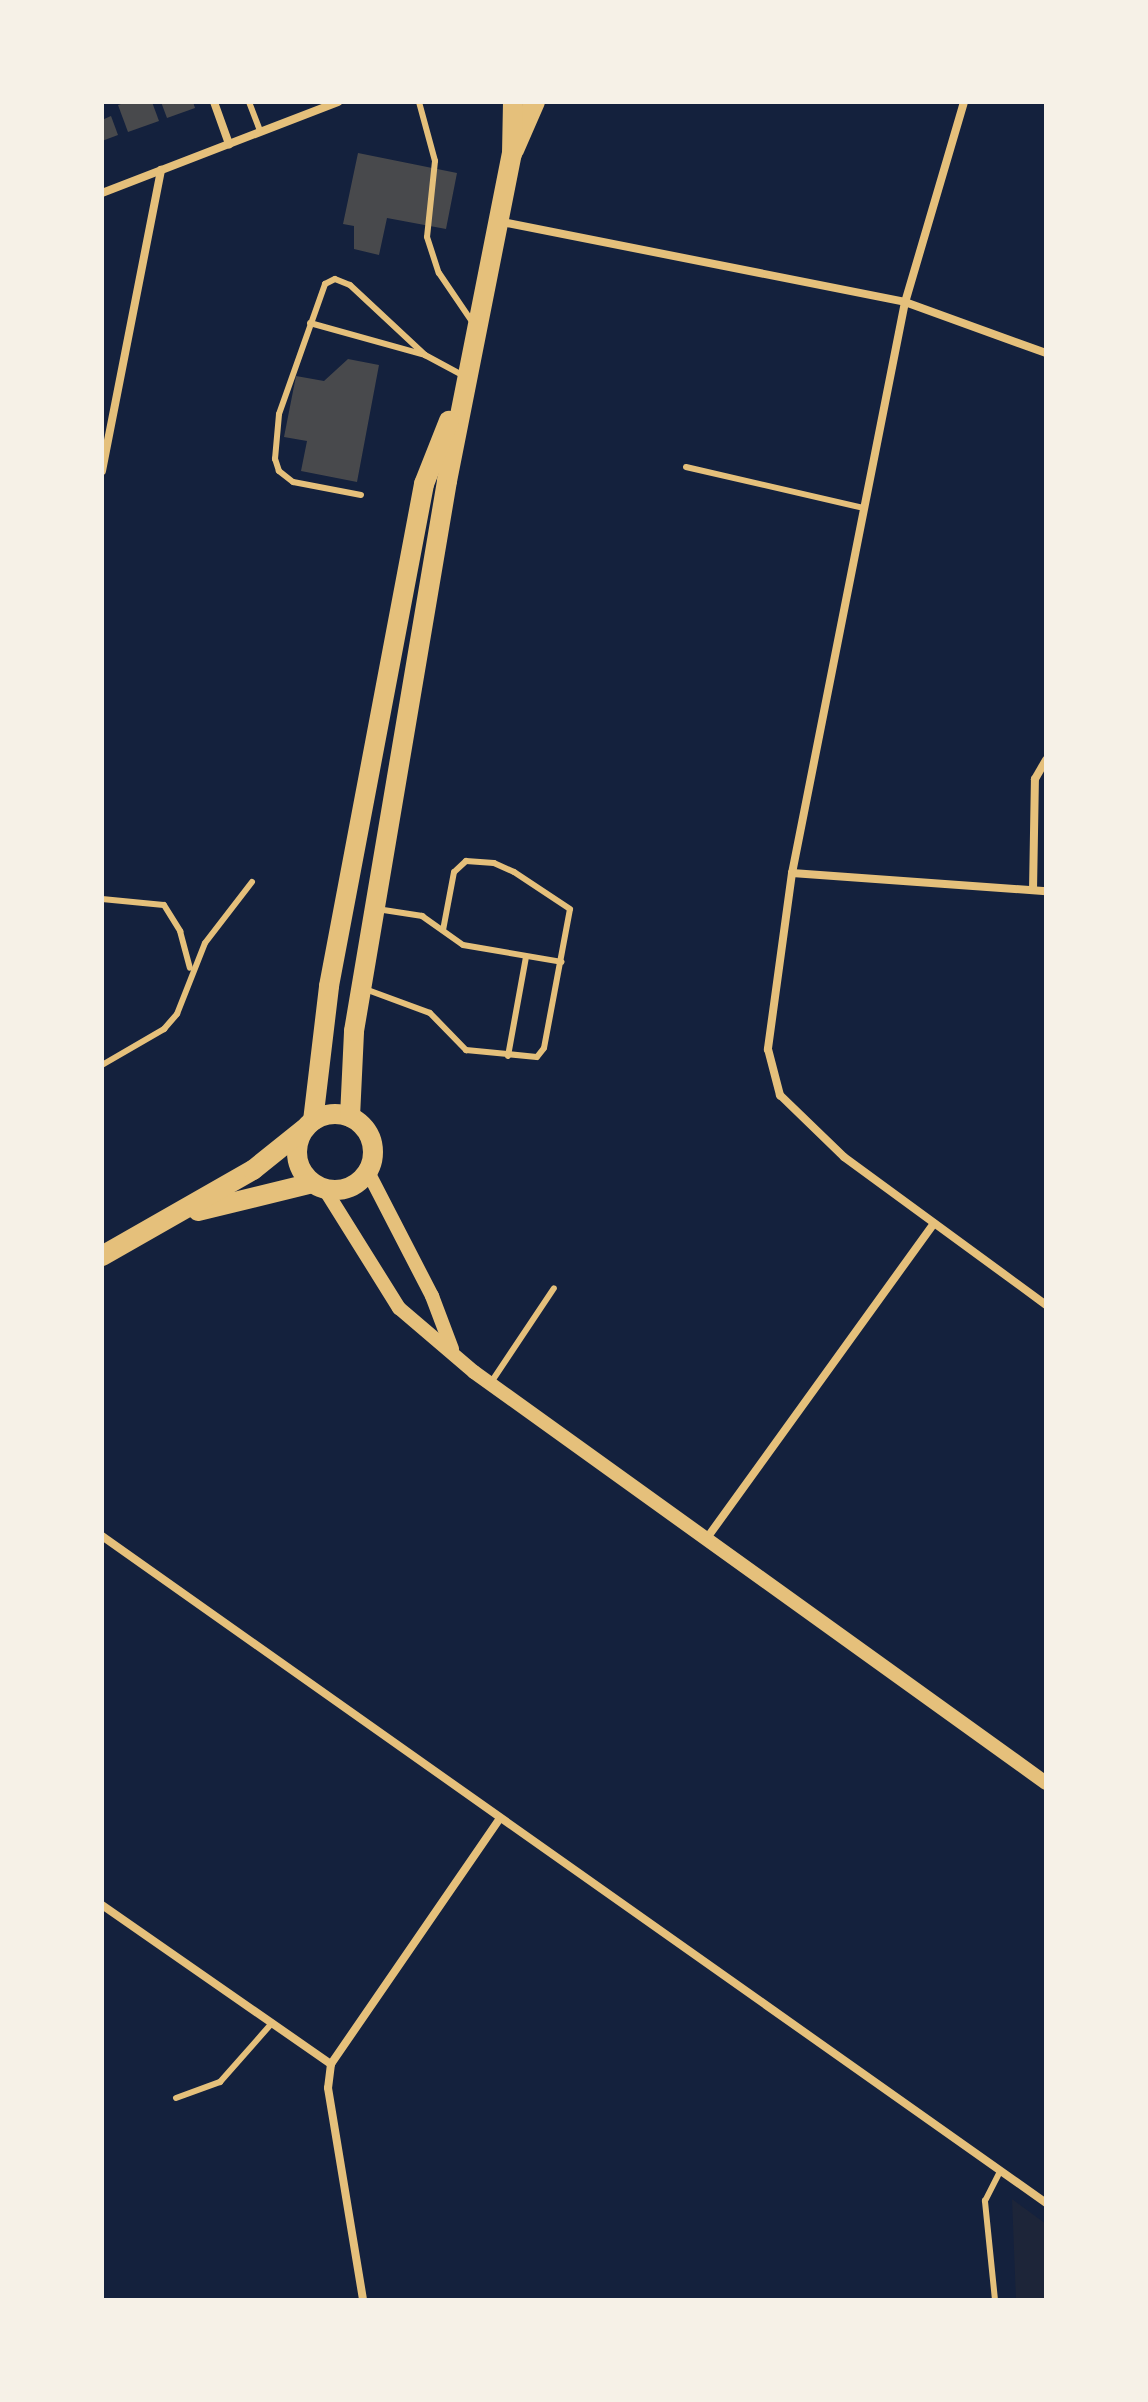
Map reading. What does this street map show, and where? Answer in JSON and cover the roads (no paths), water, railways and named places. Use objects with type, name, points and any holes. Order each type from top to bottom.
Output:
[{"type":"main road","points":[[500,102],[512,131]]},
{"type":"main road","points":[[512,154],[513,102]]},
{"type":"main road","points":[[350,1117],[350,1073],[362,988],[466,377],[512,154],[535,102]]},
{"type":"main road","points":[[319,1186],[297,1152],[309,1125],[329,986],[424,484],[466,377]]},
{"type":"main road","points":[[105,1247],[153,1226],[239,1198],[319,1186],[349,1187],[368,1172],[372,1159],[369,1134],[350,1117],[337,1114],[309,1125],[253,1170],[153,1226]]},
{"type":"street","points":[[214,102],[229,144]]},
{"type":"street","points":[[102,193],[338,102]]},
{"type":"street","points":[[964,102],[905,302],[792,873],[768,1040],[774,1082],[795,1112],[844,1157],[1046,1305]]},
{"type":"street","points":[[102,471],[161,170]]},
{"type":"street","points":[[497,221],[905,302],[1046,353]]},
{"type":"street","points":[[1033,890],[1035,779],[1046,760]]},
{"type":"street","points":[[792,873],[1046,891]]},
{"type":"street","points":[[368,1172],[432,1296],[452,1350]]},
{"type":"street","points":[[319,1186],[399,1308],[490,1384],[1046,1783]]},
{"type":"street","points":[[707,1538],[934,1223]]},
{"type":"street","points":[[102,1536],[1046,2203]]},
{"type":"street","points":[[363,2300],[328,2088],[331,2064],[500,1818]]},
{"type":"street","points":[[102,1905],[331,2064]]},
{"type":"lane","points":[[249,102],[260,131]]},
{"type":"lane","points":[[419,102],[435,161],[427,237],[439,273],[476,328]]},
{"type":"lane","points":[[361,495],[293,482],[277,466],[279,414],[325,284],[340,280],[373,303],[425,355]]},
{"type":"lane","points":[[310,323],[425,355],[466,377]]},
{"type":"lane","points":[[686,467],[864,508]]},
{"type":"lane","points":[[362,988],[430,1013],[466,1050],[529,1059],[544,1048],[570,909],[494,863],[466,861],[454,872],[443,930]]},
{"type":"lane","points":[[102,1065],[164,1029],[186,998],[191,969],[252,882]]},
{"type":"lane","points":[[102,899],[164,905],[180,931],[191,969]]},
{"type":"lane","points":[[375,908],[422,916],[463,945],[562,962]]},
{"type":"lane","points":[[508,1056],[526,957]]},
{"type":"lane","points":[[490,1384],[554,1288]]},
{"type":"lane","points":[[176,2098],[220,2082],[272,2023]]},
{"type":"lane","points":[[995,2300],[985,2201],[1000,2171]]}]
